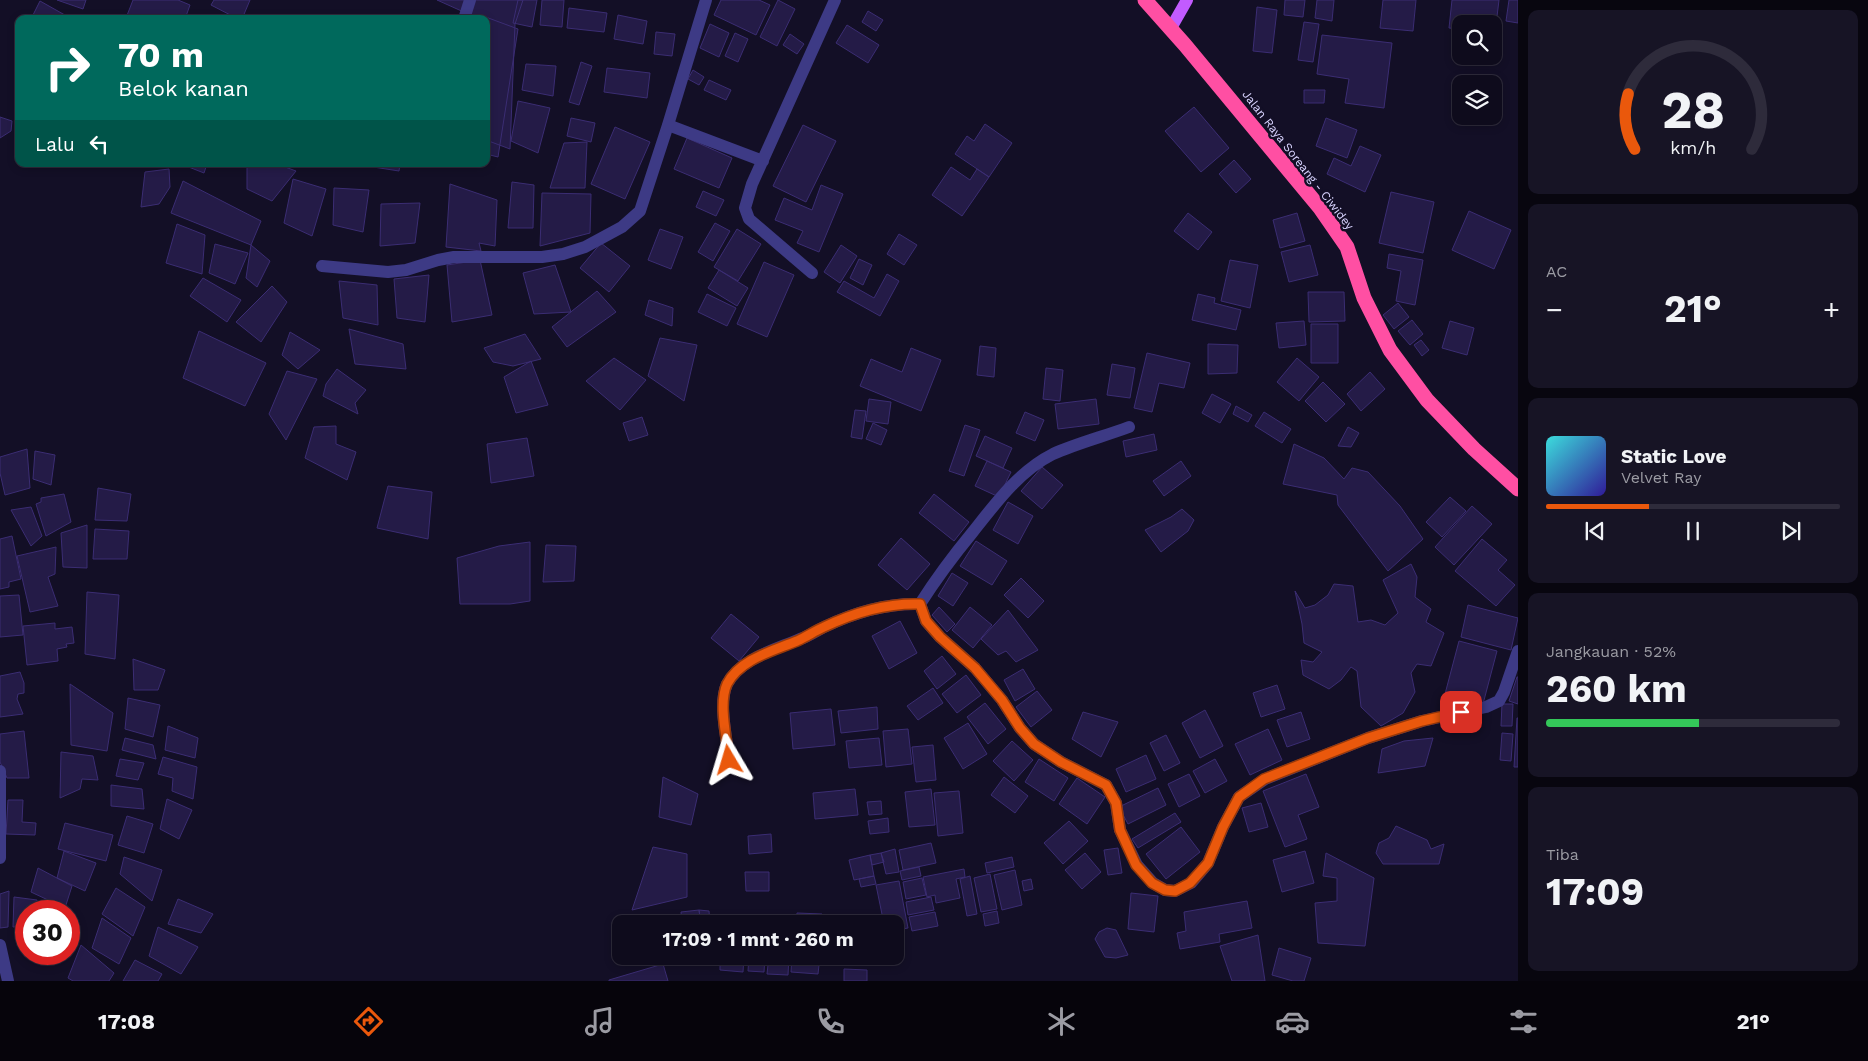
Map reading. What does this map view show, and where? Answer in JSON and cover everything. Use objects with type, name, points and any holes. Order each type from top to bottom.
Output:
[{"type":"highway","name":"Jalan Raya Soreang - Ciwidey","points":[[1146,0],[1289,169],[1347,247],[1364,298],[1390,350],[1427,400],[1474,449],[1518,489]]},
{"type":"main road","points":[[1171,28],[1187,0]]},
{"type":"street","points":[[465,15],[470,0]]},
{"type":"street","points":[[322,266],[397,271],[454,257],[542,257],[563,254],[585,247],[622,227],[640,210],[706,0]]},
{"type":"street","points":[[812,273],[749,219],[745,208],[752,184],[836,0]]},
{"type":"street","points":[[668,125],[763,161]]},
{"type":"street","points":[[920,604],[942,571],[986,515],[1011,486],[1031,468],[1054,454],[1129,427]]},
{"type":"street","points":[[729,760],[722,701],[726,686],[734,673],[757,657],[804,638],[825,626],[870,611],[904,604],[920,604]]},
{"type":"street","points":[[920,604],[926,621],[940,637],[975,668],[1002,700],[1020,728],[1034,744],[1061,762],[1106,785],[1116,803],[1120,830],[1136,865],[1152,883],[1165,890],[1175,891],[1190,883],[1208,863],[1223,827],[1239,797],[1264,779],[1377,735],[1422,721],[1486,707],[1500,701],[1518,651]]},
{"type":"street","points":[[0,771],[0,858]]},
{"type":"street","points":[[0,945],[8,981]]},
{"type":"building","points":[[57,0],[86,0],[83,9]]},
{"type":"building","points":[[133,0],[178,0],[190,5],[186,15],[127,15]]},
{"type":"building","points":[[214,0],[250,0],[244,15],[230,15],[211,5]]},
{"type":"building","points":[[437,0],[523,0],[515,24],[510,149],[490,142],[490,15],[465,15],[466,13]]},
{"type":"building","points":[[518,0],[537,0],[532,27],[513,23]]},
{"type":"building","points":[[542,0],[564,0],[562,27],[540,25]]},
{"type":"building","points":[[721,0],[759,0],[770,5],[756,35],[714,15]]},
{"type":"building","points":[[778,0],[795,9],[777,46],[760,37]]},
{"type":"building","points":[[1285,0],[1305,0],[1303,17],[1284,15]]},
{"type":"building","points":[[1317,0],[1334,0],[1332,21],[1315,18]]},
{"type":"building","points":[[1383,0],[1416,0],[1413,31],[1380,28]]},
{"type":"building","points":[[1452,0],[1499,0],[1497,15],[1452,15],[1452,28],[1449,28]]},
{"type":"building","points":[[1509,0],[1518,0],[1518,23],[1506,21]]},
{"type":"building","points":[[40,1],[65,15],[33,15]]},
{"type":"building","points":[[1257,7],[1277,10],[1272,53],[1253,51]]},
{"type":"building","points":[[569,8],[607,13],[604,32],[567,28]]},
{"type":"building","points":[[868,11],[883,20],[876,31],[862,22]]},
{"type":"building","points":[[618,15],[647,21],[643,44],[614,39]]},
{"type":"building","points":[[490,19],[518,29],[498,157],[490,155]]},
{"type":"building","points":[[1304,22],[1319,24],[1313,62],[1298,60]]},
{"type":"building","points":[[710,24],[729,33],[719,57],[700,48]]},
{"type":"building","points":[[847,25],[879,45],[868,63],[836,43]]},
{"type":"building","points":[[656,32],[675,34],[672,56],[654,54]]},
{"type":"building","points":[[735,33],[748,39],[738,62],[725,56]]},
{"type":"building","points":[[790,34],[804,44],[797,54],[783,45]]},
{"type":"building","points":[[1322,35],[1392,43],[1384,108],[1345,103],[1349,79],[1317,74]]},
{"type":"building","points":[[581,62],[592,66],[579,105],[569,102]]},
{"type":"building","points":[[526,64],[556,66],[553,96],[522,90]]},
{"type":"building","points":[[607,68],[650,73],[647,98],[604,92]]},
{"type":"building","points":[[693,70],[704,77],[699,85],[688,79]]},
{"type":"building","points":[[709,80],[731,90],[726,100],[704,90]]},
{"type":"building","points":[[1304,90],[1325,90],[1324,103],[1304,103]]},
{"type":"building","points":[[518,101],[550,108],[538,153],[511,141]]},
{"type":"building","points":[[1194,107],[1229,148],[1201,172],[1165,131]]},
{"type":"building","points":[[0,117],[12,121],[11,131],[0,138]]},
{"type":"building","points":[[571,118],[595,123],[591,142],[567,136]]},
{"type":"building","points":[[1326,118],[1357,130],[1347,158],[1316,146]]},
{"type":"building","points":[[985,124],[1012,143],[989,177],[955,154],[967,136],[974,141]]},
{"type":"building","points":[[803,125],[836,141],[806,202],[773,186]]},
{"type":"building","points":[[615,127],[650,142],[625,199],[591,184]]},
{"type":"building","points":[[687,138],[732,158],[719,188],[674,169]]},
{"type":"building","points":[[587,142],[585,188],[550,188],[564,143]]},
{"type":"building","points":[[1360,146],[1381,155],[1365,192],[1327,174],[1334,158],[1351,166]]},
{"type":"building","points":[[1234,160],[1251,179],[1236,193],[1219,174]]},
{"type":"building","points":[[189,167],[206,167],[204,173]]},
{"type":"building","points":[[247,167],[285,167],[296,171],[272,201],[247,189]]},
{"type":"building","points":[[373,167],[400,167],[399,171]]},
{"type":"building","points":[[951,167],[970,180],[977,169],[989,177],[962,216],[932,195]]},
{"type":"building","points":[[169,169],[170,187],[159,204],[141,207],[145,172]]},
{"type":"building","points":[[293,179],[326,189],[312,236],[284,223]]},
{"type":"building","points":[[183,181],[261,221],[251,245],[171,213]]},
{"type":"building","points":[[512,182],[534,185],[533,228],[508,228]]},
{"type":"building","points":[[450,184],[497,200],[495,246],[479,243],[481,251],[446,247]]},
{"type":"building","points":[[821,185],[843,194],[819,252],[797,243],[803,231],[775,220],[784,198],[812,210]]},
{"type":"building","points":[[334,188],[369,190],[363,232],[333,225]]},
{"type":"building","points":[[703,191],[724,200],[716,216],[696,207]]},
{"type":"building","points":[[1391,192],[1434,202],[1423,253],[1379,243]]},
{"type":"building","points":[[542,193],[591,194],[590,233],[540,246]]},
{"type":"building","points":[[420,203],[415,243],[380,246],[381,204]]},
{"type":"building","points":[[1469,211],[1511,230],[1494,269],[1452,250]]},
{"type":"building","points":[[1188,213],[1212,232],[1198,250],[1174,231]]},
{"type":"building","points":[[1297,213],[1305,241],[1280,248],[1273,220]]},
{"type":"building","points":[[715,223],[730,231],[713,261],[698,252]]},
{"type":"building","points":[[177,224],[205,235],[202,274],[166,263]]},
{"type":"building","points":[[660,229],[683,237],[671,269],[648,260]]},
{"type":"building","points":[[737,229],[761,244],[738,281],[714,267]]},
{"type":"building","points":[[899,234],[917,245],[904,265],[887,254]]},
{"type":"building","points":[[601,243],[630,266],[609,292],[580,268]]},
{"type":"building","points":[[215,244],[248,253],[235,284],[209,273]]},
{"type":"building","points":[[251,245],[270,261],[257,287],[246,278]]},
{"type":"building","points":[[841,245],[857,256],[840,283],[824,272]]},
{"type":"building","points":[[1310,245],[1318,275],[1289,282],[1281,252]]},
{"type":"building","points":[[1389,254],[1423,260],[1415,305],[1396,301],[1401,271],[1387,268]]},
{"type":"building","points":[[859,259],[872,265],[863,285],[850,278]]},
{"type":"building","points":[[480,260],[492,315],[452,322],[447,265]]},
{"type":"building","points":[[1230,260],[1258,265],[1250,308],[1221,301]]},
{"type":"building","points":[[764,262],[794,275],[767,337],[737,324]]},
{"type":"building","points":[[555,265],[571,312],[534,314],[523,273]]},
{"type":"building","points":[[719,270],[748,288],[737,306],[708,288]]},
{"type":"building","points":[[887,274],[899,281],[880,316],[837,292],[844,281],[874,298]]},
{"type":"building","points":[[429,275],[425,322],[397,318],[394,279]]},
{"type":"building","points":[[203,278],[241,300],[227,322],[190,296]]},
{"type":"building","points":[[339,281],[377,285],[378,325],[343,318]]},
{"type":"building","points":[[272,286],[287,302],[261,342],[236,322]]},
{"type":"building","points":[[597,291],[616,312],[567,347],[552,327]]},
{"type":"building","points":[[1308,292],[1344,292],[1345,321],[1309,322]]},
{"type":"building","points":[[707,294],[736,308],[727,326],[698,312]]},
{"type":"building","points":[[1198,294],[1215,298],[1214,303],[1241,310],[1236,330],[1192,320]]},
{"type":"building","points":[[649,300],[673,308],[672,326],[645,315]]},
{"type":"building","points":[[1398,303],[1409,317],[1394,329],[1383,315]]},
{"type":"building","points":[[1412,320],[1423,334],[1410,345],[1398,331]]},
{"type":"building","points":[[1304,321],[1306,345],[1279,348],[1276,323]]},
{"type":"building","points":[[1450,321],[1474,328],[1467,355],[1442,348]]},
{"type":"building","points":[[1311,324],[1338,324],[1338,363],[1311,363]]},
{"type":"building","points":[[349,329],[403,344],[406,369],[355,364]]},
{"type":"building","points":[[199,331],[266,363],[245,406],[183,378]]},
{"type":"building","points":[[290,332],[320,350],[298,369],[282,355]]},
{"type":"building","points":[[525,334],[541,359],[513,366],[493,362],[484,348]]},
{"type":"building","points":[[660,338],[697,345],[684,401],[648,376]]},
{"type":"building","points":[[1421,340],[1429,350],[1422,356],[1414,345]]},
{"type":"building","points":[[1208,344],[1238,345],[1237,373],[1208,374]]},
{"type":"building","points":[[980,346],[996,348],[994,377],[977,375]]},
{"type":"building","points":[[911,348],[941,360],[921,411],[860,386],[871,359],[902,372]]},
{"type":"building","points":[[1147,353],[1190,363],[1184,388],[1159,383],[1152,412],[1134,408]]},
{"type":"building","points":[[614,358],[646,380],[620,410],[586,381]]},
{"type":"building","points":[[1297,358],[1319,377],[1299,401],[1277,382]]},
{"type":"building","points":[[531,361],[548,405],[516,413],[504,377]]},
{"type":"building","points":[[1112,364],[1135,368],[1130,398],[1107,395]]},
{"type":"building","points":[[1046,368],[1063,370],[1060,401],[1043,399]]},
{"type":"building","points":[[337,369],[366,390],[355,403],[358,414],[323,396],[326,384]]},
{"type":"building","points":[[287,371],[317,379],[286,440],[269,414]]},
{"type":"building","points":[[1370,372],[1385,389],[1361,411],[1347,394]]},
{"type":"building","points":[[1323,382],[1345,404],[1326,422],[1305,401]]},
{"type":"building","points":[[1212,394],[1231,404],[1220,423],[1202,413]]},
{"type":"building","points":[[869,399],[891,402],[888,424],[866,421]]},
{"type":"building","points":[[1096,399],[1099,424],[1058,429],[1055,404]]},
{"type":"building","points":[[1236,406],[1252,415],[1248,422],[1233,414]]},
{"type":"building","points":[[855,410],[866,411],[862,439],[851,437]]},
{"type":"building","points":[[1025,412],[1044,420],[1035,441],[1016,433]]},
{"type":"building","points":[[1264,412],[1291,429],[1282,443],[1255,426]]},
{"type":"building","points":[[642,417],[648,435],[629,441],[623,423]]},
{"type":"building","points":[[873,423],[887,430],[881,445],[866,439]]},
{"type":"building","points":[[965,425],[980,430],[964,476],[949,471]]},
{"type":"building","points":[[336,426],[336,444],[356,452],[347,480],[305,458],[314,427]]},
{"type":"building","points":[[1348,427],[1359,433],[1351,447],[1338,446]]},
{"type":"building","points":[[1154,434],[1157,450],[1126,457],[1123,441]]},
{"type":"building","points":[[985,436],[1012,448],[1003,468],[976,456]]},
{"type":"building","points":[[527,438],[534,476],[491,483],[487,444]]},
{"type":"building","points":[[1294,444],[1324,458],[1344,479],[1352,468],[1368,472],[1400,506],[1423,539],[1388,571],[1338,505],[1337,495],[1283,484]]},
{"type":"building","points":[[27,449],[30,488],[5,495],[0,473],[0,457]]},
{"type":"building","points":[[35,451],[55,455],[51,485],[33,479]]},
{"type":"building","points":[[987,461],[1011,472],[999,497],[975,486]]},
{"type":"building","points":[[1181,461],[1191,476],[1164,496],[1153,481]]},
{"type":"building","points":[[1042,467],[1063,485],[1042,509],[1021,491]]},
{"type":"building","points":[[388,486],[432,492],[428,539],[377,528]]},
{"type":"building","points":[[98,488],[131,494],[127,521],[95,520]]},
{"type":"building","points":[[64,494],[71,522],[46,536],[36,504],[41,502],[41,498]]},
{"type":"building","points":[[934,494],[969,522],[954,541],[919,513]]},
{"type":"building","points":[[1450,497],[1466,511],[1442,537],[1426,522]]},
{"type":"building","points":[[1008,502],[1033,516],[1018,544],[993,530]]},
{"type":"building","points":[[1472,506],[1492,524],[1454,565],[1435,547]]},
{"type":"building","points":[[31,507],[42,536],[31,546],[11,510]]},
{"type":"building","points":[[1182,509],[1194,520],[1188,531],[1161,552],[1145,530],[1171,517]]},
{"type":"building","points":[[87,525],[87,568],[63,567],[61,533]]},
{"type":"building","points":[[95,529],[129,531],[127,559],[93,559]]},
{"type":"building","points":[[12,536],[21,579],[9,582],[9,587],[0,589],[0,539]]},
{"type":"building","points":[[901,538],[930,564],[907,590],[878,565]]},
{"type":"building","points":[[1482,539],[1507,560],[1498,570],[1515,585],[1496,606],[1455,571]]},
{"type":"building","points":[[976,541],[1007,561],[992,585],[960,566]]},
{"type":"building","points":[[530,542],[530,601],[510,604],[460,604],[457,558],[499,546]]},
{"type":"building","points":[[546,545],[576,546],[574,581],[543,582]]},
{"type":"building","points":[[56,547],[55,574],[48,577],[58,606],[30,612],[17,556]]},
{"type":"building","points":[[1411,564],[1417,577],[1415,597],[1431,609],[1426,622],[1444,633],[1431,666],[1417,664],[1411,673],[1415,692],[1403,713],[1381,726],[1361,707],[1357,671],[1351,667],[1341,680],[1329,689],[1303,675],[1301,660],[1313,662],[1322,652],[1304,643],[1295,591],[1305,608],[1315,605],[1328,595],[1334,584],[1353,586],[1358,622],[1371,620],[1385,625],[1398,613],[1383,580]]},
{"type":"building","points":[[952,573],[968,583],[953,606],[938,596]]},
{"type":"building","points":[[1021,578],[1044,601],[1028,618],[1004,595]]},
{"type":"building","points":[[87,592],[119,595],[115,659],[85,654]]},
{"type":"building","points":[[19,595],[23,635],[0,637],[0,596]]},
{"type":"building","points":[[1468,605],[1518,618],[1511,650],[1461,637]]},
{"type":"building","points":[[939,607],[955,624],[947,632],[932,615]]},
{"type":"building","points":[[970,607],[992,625],[973,648],[952,630]]},
{"type":"building","points":[[1008,610],[1038,650],[1016,662],[1006,651],[998,655],[981,639]]},
{"type":"building","points":[[731,614],[759,637],[739,661],[711,638]]},
{"type":"building","points":[[900,621],[917,653],[889,669],[872,636]]},
{"type":"building","points":[[55,623],[55,629],[72,627],[74,643],[66,644],[67,647],[57,649],[58,661],[27,665],[23,626]]},
{"type":"building","points":[[1459,641],[1497,651],[1483,704],[1445,694]]},
{"type":"building","points":[[942,656],[956,674],[937,689],[924,671]]},
{"type":"building","points":[[133,659],[165,670],[158,690],[134,690]]},
{"type":"building","points":[[1023,669],[1035,689],[1015,701],[1004,680]]},
{"type":"building","points":[[20,672],[24,683],[24,693],[18,694],[17,699],[23,714],[0,717],[0,676]]},
{"type":"building","points":[[966,675],[981,695],[957,713],[942,694]]},
{"type":"building","points":[[1518,677],[1518,704],[1509,701]]},
{"type":"building","points":[[70,684],[113,713],[107,751],[71,745]]},
{"type":"building","points":[[1277,685],[1285,709],[1261,717],[1253,693]]},
{"type":"building","points":[[933,688],[943,703],[918,720],[907,706]]},
{"type":"building","points":[[1037,691],[1052,710],[1031,727],[1016,707]]},
{"type":"building","points":[[128,698],[160,705],[153,737],[125,729]]},
{"type":"building","points":[[985,703],[1006,729],[988,744],[967,717]]},
{"type":"building","points":[[1502,704],[1513,704],[1512,726],[1501,726]]},
{"type":"building","points":[[877,707],[878,729],[841,733],[838,711]]},
{"type":"building","points":[[831,709],[835,745],[793,749],[790,713]]},
{"type":"building","points":[[1205,710],[1223,746],[1200,758],[1182,723]]},
{"type":"building","points":[[1083,712],[1118,722],[1101,757],[1072,739]]},
{"type":"building","points":[[1301,712],[1310,739],[1287,747],[1277,720]]},
{"type":"building","points":[[1517,718],[1518,767],[1514,767]]},
{"type":"building","points":[[968,723],[987,754],[963,769],[944,738]]},
{"type":"building","points":[[168,726],[198,738],[195,758],[165,750]]},
{"type":"building","points":[[908,729],[912,764],[886,767],[883,731]]},
{"type":"building","points":[[1268,729],[1282,760],[1250,775],[1235,744]]},
{"type":"building","points":[[24,731],[29,778],[7,778],[0,762],[0,734]]},
{"type":"building","points":[[1502,733],[1513,734],[1511,761],[1500,760]]},
{"type":"building","points":[[1166,735],[1180,763],[1164,771],[1150,743]]},
{"type":"building","points":[[125,738],[153,745],[156,759],[122,750]]},
{"type":"building","points":[[879,738],[882,765],[849,768],[846,741]]},
{"type":"building","points":[[1433,738],[1425,766],[1378,773],[1382,749],[1404,741]]},
{"type":"building","points":[[1012,741],[1033,760],[1014,781],[993,761]]},
{"type":"building","points":[[933,745],[936,780],[916,782],[912,747]]},
{"type":"building","points":[[61,752],[93,756],[98,780],[82,779],[80,789],[60,798]]},
{"type":"building","points":[[1146,755],[1156,779],[1126,792],[1116,769]]},
{"type":"building","points":[[163,757],[197,767],[193,799],[172,791],[173,778],[158,774]]},
{"type":"building","points":[[120,759],[144,763],[138,780],[116,776]]},
{"type":"building","points":[[1039,759],[1068,778],[1054,801],[1025,782]]},
{"type":"building","points":[[1215,759],[1227,781],[1205,793],[1193,771]]},
{"type":"building","points":[[1189,774],[1200,796],[1179,807],[1168,784]]},
{"type":"building","points":[[1306,774],[1319,807],[1298,815],[1307,839],[1285,847],[1263,791]]},
{"type":"building","points":[[663,777],[698,794],[691,825],[659,817]]},
{"type":"building","points":[[1004,777],[1028,796],[1015,813],[991,795]]},
{"type":"building","points":[[1077,778],[1105,797],[1087,824],[1059,804]]},
{"type":"building","points":[[111,785],[142,789],[144,809],[111,806]]},
{"type":"building","points":[[1158,788],[1166,805],[1128,824],[1119,807]]},
{"type":"building","points":[[855,789],[858,815],[815,819],[813,793]]},
{"type":"building","points":[[931,789],[935,825],[909,827],[905,792]]},
{"type":"building","points":[[959,791],[963,833],[938,836],[934,793]]},
{"type":"building","points":[[167,799],[192,810],[179,839],[160,829]]},
{"type":"building","points":[[8,800],[23,800],[22,822],[36,823],[35,835],[6,834]]},
{"type":"building","points":[[881,801],[882,814],[869,815],[867,802]]},
{"type":"building","points":[[1261,803],[1268,827],[1249,832],[1242,808]]},
{"type":"building","points":[[1175,813],[1181,822],[1138,848],[1132,839]]},
{"type":"building","points":[[127,816],[153,824],[144,853],[118,845]]},
{"type":"building","points":[[888,818],[889,832],[870,834],[868,821]]},
{"type":"building","points":[[1069,821],[1088,841],[1063,864],[1044,843]]},
{"type":"building","points":[[65,823],[113,835],[106,861],[58,849]]},
{"type":"building","points":[[1396,826],[1427,840],[1431,849],[1444,844],[1439,864],[1383,864],[1376,853],[1379,843],[1389,838]]},
{"type":"building","points":[[1181,827],[1200,852],[1166,879],[1146,854]]},
{"type":"building","points":[[771,834],[772,852],[749,854],[748,836]]},
{"type":"building","points":[[931,843],[936,863],[903,870],[899,850]]},
{"type":"building","points":[[653,847],[687,854],[687,897],[632,910]]},
{"type":"building","points":[[1118,848],[1122,873],[1108,875],[1104,850]]},
{"type":"building","points":[[895,849],[899,872],[886,874],[881,853]]},
{"type":"building","points":[[64,851],[96,863],[85,891],[57,878]]},
{"type":"building","points":[[1305,851],[1314,883],[1282,892],[1273,860]]},
{"type":"building","points":[[881,853],[884,862],[872,865],[870,855]]},
{"type":"building","points":[[1085,853],[1101,872],[1082,889],[1065,870]]},
{"type":"building","points":[[1326,853],[1374,878],[1365,946],[1318,943],[1315,903],[1337,901],[1337,878],[1323,876]]},
{"type":"building","points":[[870,855],[874,876],[854,880],[849,860]]},
{"type":"building","points":[[124,857],[162,870],[152,901],[120,874]]},
{"type":"building","points":[[1012,857],[1014,867],[987,873],[985,863]]},
{"type":"building","points":[[919,867],[921,876],[902,880],[900,871]]},
{"type":"building","points":[[38,868],[72,886],[68,900],[48,900],[31,892]]},
{"type":"building","points":[[964,869],[965,877],[956,879],[960,898],[936,903],[935,895],[927,897],[923,877]]},
{"type":"building","points":[[1015,870],[1022,905],[1002,910],[994,875]]},
{"type":"building","points":[[745,872],[769,872],[769,891],[746,891]]},
{"type":"building","points":[[990,874],[997,909],[981,912],[974,878]]},
{"type":"building","points":[[874,876],[876,884],[861,887],[859,879]]},
{"type":"building","points":[[970,876],[977,914],[967,916],[960,879]]},
{"type":"building","points":[[922,878],[926,895],[906,899],[903,882]]},
{"type":"building","points":[[1031,879],[1033,889],[1024,891],[1022,881]]},
{"type":"building","points":[[899,881],[908,928],[904,929],[904,915],[882,915],[876,885]]},
{"type":"building","points":[[116,888],[145,907],[133,936],[102,914]]},
{"type":"building","points":[[9,891],[8,927],[0,928],[0,894]]},
{"type":"building","points":[[1131,893],[1158,896],[1154,932],[1128,929]]},
{"type":"building","points":[[14,897],[37,900],[15,900],[15,927],[13,927]]},
{"type":"building","points":[[931,897],[934,910],[908,915],[906,902]]},
{"type":"building","points":[[178,899],[213,914],[201,933],[168,924]]},
{"type":"building","points":[[1247,901],[1252,928],[1219,934],[1220,942],[1180,949],[1177,933],[1186,931],[1184,912]]},
{"type":"building","points":[[699,910],[709,911],[709,915],[700,915]]},
{"type":"building","points":[[699,910],[700,915],[681,915],[681,912]]},
{"type":"building","points":[[997,911],[999,923],[985,926],[983,914]]},
{"type":"building","points":[[935,912],[938,926],[912,931],[909,917]]},
{"type":"building","points":[[797,913],[822,914],[822,915],[797,915]]},
{"type":"building","points":[[102,918],[131,938],[119,964],[92,948]]},
{"type":"building","points":[[158,927],[198,947],[181,974],[149,956]]},
{"type":"building","points":[[1107,928],[1116,930],[1128,955],[1116,958],[1105,957],[1095,939],[1099,932]]},
{"type":"building","points":[[1258,935],[1265,981],[1232,981],[1220,946]]},
{"type":"building","points":[[81,945],[114,973],[109,981],[73,981],[68,978],[73,965],[80,965]]},
{"type":"building","points":[[1279,948],[1311,958],[1304,981],[1293,981],[1272,975]]},
{"type":"building","points":[[135,960],[162,974],[158,981],[123,981]]},
{"type":"building","points":[[663,965],[668,981],[609,981]]},
{"type":"building","points":[[720,965],[743,965],[743,972],[720,970]]},
{"type":"building","points":[[748,965],[764,965],[764,972],[748,971]]},
{"type":"building","points":[[768,965],[789,965],[788,975],[767,974]]},
{"type":"building","points":[[791,965],[819,965],[818,974],[791,972]]},
{"type":"building","points":[[844,969],[867,970],[867,981],[844,981]]},
{"type":"route","points":[[729,760],[722,701],[726,686],[734,673],[757,657],[804,638],[825,626],[870,611],[904,604],[920,604],[926,621],[940,637],[975,668],[1002,700],[1020,728],[1034,744],[1061,762],[1106,785],[1116,803],[1120,830],[1136,865],[1152,883],[1165,890],[1175,891],[1190,883],[1208,863],[1223,827],[1239,797],[1264,779],[1368,738],[1422,721],[1461,712]]}]
